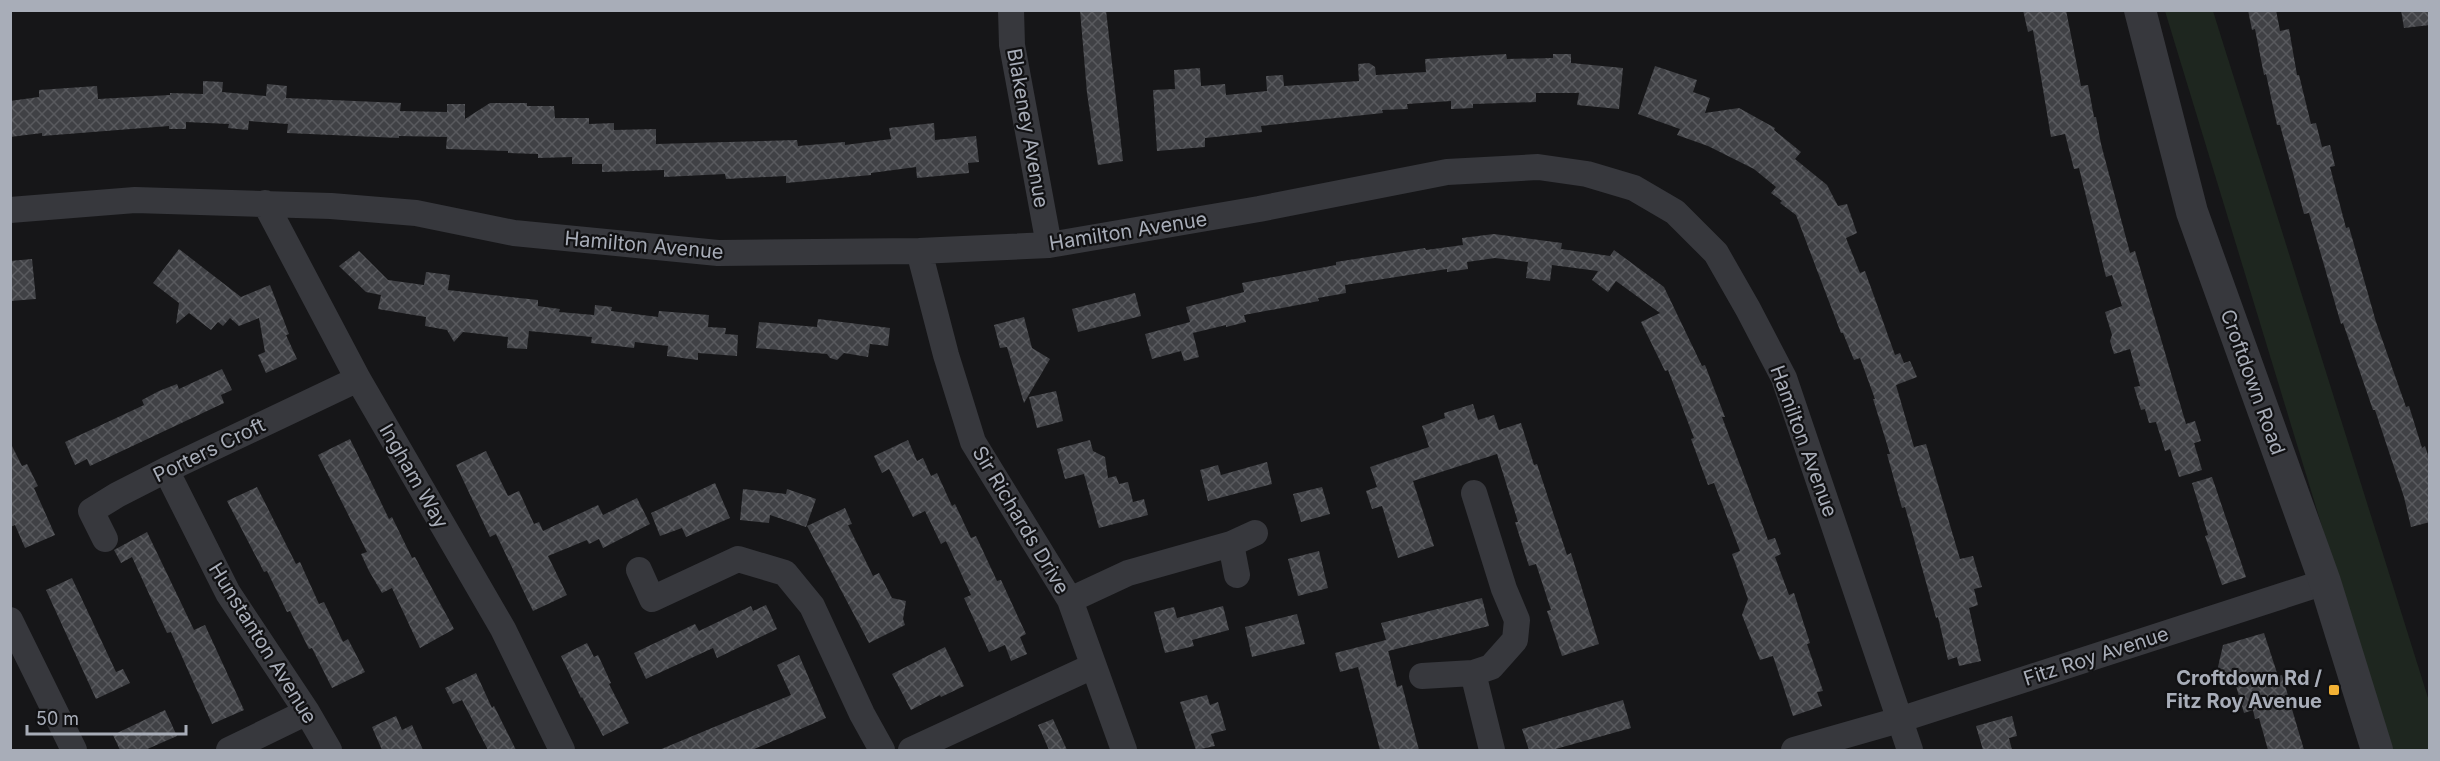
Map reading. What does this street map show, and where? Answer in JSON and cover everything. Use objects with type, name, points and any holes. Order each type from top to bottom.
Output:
[{"type":"street","name":"Blakeney Avenue","points":[[1011,10],[1012,45],[1049,245]]},
{"type":"street","name":"Croftdown Road","points":[[2140,10],[2192,212],[2325,582],[2377,750]]},
{"type":"street","name":"Hamilton Avenue","points":[[10,210],[135,200],[265,203],[416,213],[514,233],[718,253],[920,250],[1049,245],[1259,209],[1447,172],[1538,167],[1587,174],[1634,188],[1675,212],[1716,253],[1748,309],[1784,378],[1899,720]]},
{"type":"street","name":"Ingham Way","points":[[265,203],[358,379],[503,629],[562,750]]},
{"type":"street","name":"Sir Richards Drive","points":[[920,250],[946,355],[973,442],[1070,600],[1124,750]]},
{"type":"street","name":"Porters Croft","points":[[105,539],[92,511],[117,495],[358,379]]},
{"type":"street","name":"Hunstanton Avenue","points":[[166,471],[228,592],[307,712],[329,750]]},
{"type":"street","points":[[1422,676],[1473,673],[1491,667],[1515,640],[1517,620],[1504,589],[1474,493]]},
{"type":"street","points":[[1070,600],[1128,573],[1230,544],[1255,533]]},
{"type":"street","points":[[1230,544],[1237,576]]},
{"type":"street","points":[[639,570],[652,598],[738,559],[785,573],[812,606],[862,714],[882,750]]},
{"type":"street","name":"Fitz Roy Avenue","points":[[1794,750],[1899,720],[2325,582]]},
{"type":"street","points":[[10,620],[74,750]]},
{"type":"street","points":[[911,750],[1093,666]]},
{"type":"street","points":[[1473,673],[1492,750]]},
{"type":"street","points":[[229,750],[307,712]]},
{"type":"street","points":[[1899,720],[1910,750]]},
{"type":"shaded area","points":[[2165,11],[2213,11],[2429,701],[2429,750],[2390,750]]},
{"type":"building","points":[[1080,10],[1106,10],[1123,161],[1098,165],[1087,93]]},
{"type":"building","points":[[2023,10],[2066,10],[2081,86],[2088,85],[2094,117],[2096,117],[2130,253],[2135,251],[2186,424],[2195,421],[2201,441],[2194,443],[2202,470],[2179,477],[2170,449],[2165,451],[2156,422],[2149,423],[2145,409],[2141,410],[2134,387],[2140,386],[2130,349],[2114,354],[2110,341],[2112,335],[2105,312],[2122,306],[2112,275],[2106,277],[2079,168],[2074,169],[2065,134],[2051,137],[2033,30],[2028,32]]},
{"type":"building","points":[[2248,10],[2276,10],[2280,31],[2289,29],[2297,75],[2299,75],[2311,124],[2316,123],[2322,147],[2330,145],[2335,166],[2330,167],[2346,228],[2349,227],[2376,322],[2406,407],[2409,406],[2422,448],[2425,446],[2430,461],[2430,522],[2411,527],[2404,497],[2375,410],[2373,410],[2343,323],[2341,324],[2309,213],[2304,214],[2280,125],[2277,125],[2255,29],[2252,30]]},
{"type":"building","points":[[2401,10],[2430,10],[2430,25],[2404,28]]},
{"type":"building","points":[[1506,54],[1507,59],[1553,58],[1553,54],[1571,54],[1571,63],[1623,68],[1619,109],[1577,105],[1579,93],[1536,93],[1536,102],[1473,104],[1473,108],[1451,109],[1451,101],[1407,104],[1408,109],[1382,110],[1383,113],[1261,126],[1262,132],[1205,138],[1205,147],[1157,151],[1153,90],[1175,89],[1174,70],[1200,68],[1201,86],[1225,84],[1226,95],[1267,91],[1266,76],[1283,75],[1284,86],[1359,81],[1358,64],[1369,63],[1375,67],[1376,75],[1426,72],[1425,59]]},
{"type":"building","points":[[1655,66],[1697,80],[1693,92],[1710,98],[1705,113],[1739,108],[1775,128],[1774,130],[1801,152],[1795,159],[1827,185],[1838,206],[1847,204],[1857,233],[1846,238],[1860,273],[1865,271],[1895,355],[1900,353],[1904,363],[1910,361],[1917,377],[1896,385],[1914,447],[1926,444],[1960,559],[1973,556],[1982,587],[1974,589],[1978,605],[1969,608],[1981,661],[1959,666],[1957,657],[1948,660],[1938,617],[1936,618],[1905,507],[1902,508],[1887,454],[1890,454],[1873,399],[1875,399],[1860,358],[1854,360],[1843,333],[1841,333],[1796,215],[1771,193],[1776,187],[1754,169],[1708,146],[1677,135],[1680,129],[1638,114]]},
{"type":"building","points":[[203,81],[223,82],[222,92],[266,96],[267,84],[287,86],[286,98],[401,103],[400,111],[447,112],[447,104],[465,104],[465,119],[490,103],[554,106],[555,118],[589,118],[589,124],[614,123],[614,130],[656,129],[656,144],[797,140],[798,146],[845,142],[845,145],[891,139],[889,128],[934,123],[935,140],[976,136],[979,162],[968,163],[969,173],[917,178],[916,167],[871,173],[871,175],[786,183],[786,176],[726,179],[725,174],[664,177],[664,170],[602,172],[602,164],[572,164],[572,157],[538,158],[538,154],[508,153],[508,151],[446,149],[447,137],[399,136],[399,138],[287,133],[288,124],[249,121],[248,130],[228,128],[229,124],[186,122],[186,129],[169,129],[169,126],[10,137],[10,101],[39,97],[39,90],[97,86],[98,99],[170,95],[170,93],[203,94]]},
{"type":"building","points":[[1494,234],[1562,243],[1561,249],[1610,256],[1614,250],[1664,287],[1702,366],[1705,365],[1768,540],[1775,538],[1781,554],[1775,557],[1789,595],[1794,593],[1810,643],[1807,644],[1823,691],[1817,692],[1822,706],[1793,716],[1773,656],[1760,660],[1742,615],[1748,599],[1732,554],[1740,551],[1714,483],[1708,485],[1691,439],[1694,438],[1668,370],[1665,371],[1641,322],[1660,313],[1616,281],[1608,292],[1592,280],[1598,271],[1552,265],[1550,281],[1526,278],[1528,262],[1495,258],[1467,262],[1468,269],[1447,272],[1447,269],[1345,285],[1346,293],[1318,298],[1319,301],[1244,315],[1246,322],[1193,333],[1199,357],[1184,361],[1181,351],[1152,359],[1145,334],[1190,322],[1186,307],[1244,292],[1242,283],[1336,265],[1336,262],[1425,248],[1426,250],[1463,245],[1462,238]]},
{"type":"building","points":[[179,249],[241,297],[270,285],[289,334],[286,335],[297,359],[266,373],[258,355],[265,352],[259,318],[239,326],[230,318],[223,326],[218,322],[211,330],[189,313],[176,324],[179,303],[153,283]]},
{"type":"building","points":[[359,251],[388,280],[424,285],[426,272],[450,275],[448,290],[538,300],[538,306],[560,309],[559,312],[594,315],[595,305],[612,307],[611,311],[658,317],[659,311],[709,315],[708,327],[726,328],[725,334],[738,335],[737,356],[698,353],[698,360],[667,356],[668,346],[635,342],[634,348],[591,343],[592,337],[529,331],[527,349],[507,348],[508,337],[463,332],[454,342],[447,330],[425,326],[426,317],[378,309],[381,295],[366,292],[339,266]]},
{"type":"building","points":[[32,259],[36,299],[10,301],[10,261]]},
{"type":"building","points":[[1135,293],[1141,316],[1078,332],[1072,309]]},
{"type":"building","points":[[1024,317],[1032,348],[1050,359],[1024,403],[1007,347],[1000,348],[994,325]]},
{"type":"building","points":[[818,319],[890,328],[888,346],[870,344],[868,357],[844,353],[837,360],[830,358],[827,354],[756,348],[759,322],[817,327]]},
{"type":"building","points":[[222,369],[232,390],[221,395],[224,403],[90,466],[87,459],[75,465],[65,442],[144,405],[142,400],[159,391],[177,384],[179,389]]},
{"type":"building","points":[[1056,391],[1063,421],[1037,428],[1029,397]]},
{"type":"building","points":[[1473,404],[1478,420],[1494,415],[1499,430],[1521,423],[1567,555],[1571,553],[1599,644],[1562,656],[1547,611],[1551,610],[1536,564],[1529,566],[1497,454],[1413,481],[1434,546],[1398,558],[1382,506],[1372,509],[1366,491],[1377,487],[1370,467],[1429,447],[1422,426],[1445,418],[1444,413]]},
{"type":"building","points":[[350,439],[389,519],[392,517],[412,558],[415,557],[454,629],[420,648],[392,588],[382,593],[369,571],[361,554],[367,552],[318,455]]},
{"type":"building","points":[[908,440],[917,461],[923,458],[931,476],[937,473],[952,506],[955,504],[971,538],[976,536],[997,581],[1001,580],[1026,634],[1020,637],[1027,654],[1011,661],[1005,645],[989,652],[964,598],[971,595],[946,541],[941,544],[925,511],[913,517],[889,469],[882,473],[874,456]]},
{"type":"building","points":[[1090,440],[1093,451],[1105,457],[1108,478],[1116,476],[1119,484],[1128,482],[1133,502],[1144,499],[1148,515],[1099,528],[1084,474],[1065,479],[1057,449]]},
{"type":"building","points":[[10,442],[22,466],[27,464],[38,486],[34,488],[55,535],[25,548],[15,525],[10,527]]},
{"type":"building","points":[[486,451],[508,496],[519,491],[534,524],[539,522],[543,531],[598,505],[603,515],[637,498],[650,524],[603,548],[599,539],[589,544],[587,540],[548,556],[567,595],[533,611],[496,534],[490,537],[456,465]]},
{"type":"building","points":[[1267,462],[1272,484],[1208,501],[1200,470],[1218,465],[1221,475]]},
{"type":"building","points":[[2212,477],[2246,577],[2222,585],[2205,536],[2208,535],[2192,483]]},
{"type":"building","points":[[715,483],[730,518],[686,537],[682,528],[660,536],[651,513]]},
{"type":"building","points":[[257,487],[296,564],[300,562],[319,604],[324,602],[343,642],[348,639],[365,672],[332,688],[312,648],[309,649],[290,611],[287,612],[267,571],[264,572],[227,501]]},
{"type":"building","points":[[1322,487],[1330,514],[1301,522],[1293,494]]},
{"type":"building","points":[[743,489],[786,494],[787,489],[816,499],[806,527],[770,515],[769,523],[740,520]]},
{"type":"building","points":[[845,508],[852,524],[848,525],[873,576],[879,573],[892,598],[906,601],[903,619],[905,625],[869,643],[807,526]]},
{"type":"building","points":[[147,532],[194,630],[205,625],[244,710],[212,724],[171,632],[167,633],[132,557],[121,563],[114,550]]},
{"type":"building","points":[[1319,551],[1328,588],[1298,596],[1288,559]]},
{"type":"building","points":[[72,578],[116,672],[123,669],[130,683],[96,699],[46,590]]},
{"type":"building","points":[[1482,598],[1489,626],[1388,651],[1397,687],[1402,685],[1419,750],[1380,750],[1358,667],[1340,672],[1335,653],[1386,640],[1381,623]]},
{"type":"building","points":[[766,605],[777,629],[717,658],[713,648],[646,679],[634,653],[695,624],[699,631],[751,606],[753,611]]},
{"type":"building","points":[[1223,606],[1229,630],[1192,640],[1194,646],[1165,653],[1154,612],[1174,607],[1177,618]]},
{"type":"building","points":[[1297,614],[1305,644],[1252,657],[1245,627]]},
{"type":"building","points":[[2264,633],[2278,676],[2282,675],[2304,750],[2268,750],[2259,718],[2255,719],[2253,710],[2244,713],[2234,679],[2220,674],[2218,667],[2223,645]]},
{"type":"building","points":[[587,643],[594,657],[598,655],[611,683],[609,684],[629,723],[603,736],[581,698],[561,656]]},
{"type":"building","points":[[945,647],[964,686],[911,710],[892,674]]},
{"type":"building","points":[[799,655],[826,718],[752,750],[659,750],[791,695],[777,665]]},
{"type":"building","points":[[476,673],[492,708],[494,706],[516,750],[488,750],[462,700],[453,704],[445,688]]},
{"type":"building","points":[[1207,695],[1210,705],[1218,702],[1226,730],[1211,734],[1215,746],[1196,750],[1180,702]]},
{"type":"building","points":[[1623,700],[1631,728],[1552,750],[1529,750],[1522,729]]},
{"type":"building","points":[[165,710],[177,736],[145,750],[120,750],[113,735]]},
{"type":"building","points":[[396,716],[402,730],[412,725],[423,750],[382,750],[372,727]]},
{"type":"building","points":[[2012,716],[2017,736],[2009,738],[2012,750],[1983,750],[1976,726]]},
{"type":"building","points":[[1053,719],[1067,750],[1049,750],[1038,725]]},
{"type":"place","name":"Croftdown Rd / Fitz Roy Avenue","points":[[2334,690]]}]
